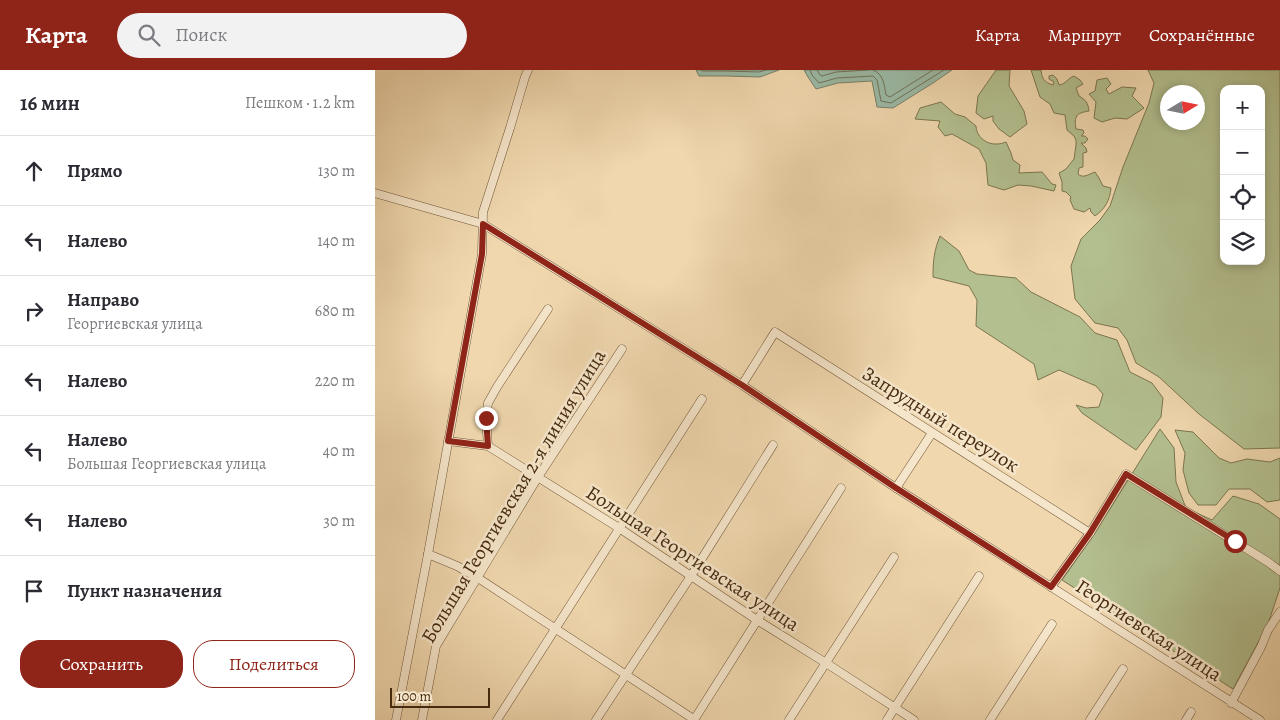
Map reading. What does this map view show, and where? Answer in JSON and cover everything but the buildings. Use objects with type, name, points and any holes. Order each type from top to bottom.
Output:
[{"type":"street","points":[[396,720],[482,254],[483,212],[528,70]]},
{"type":"street","name":"Георгиевская улица","points":[[375,193],[483,224],[742,385],[896,488],[1260,720]]},
{"type":"street","points":[[488,446],[486,418],[488,403],[548,309]]},
{"type":"street","name":"Запрудный переулок","points":[[742,385],[775,332],[1090,533]]},
{"type":"street","name":"Большая Георгиевская 2-я линия улица","points":[[422,720],[436,646],[538,478],[622,349]]},
{"type":"street","points":[[497,720],[702,400]]},
{"type":"street","points":[[896,488],[932,433]]},
{"type":"street","name":"Большая Георгиевская улица","points":[[448,441],[488,446],[619,528],[757,620],[914,720]]},
{"type":"street","points":[[596,720],[691,576],[773,445]]},
{"type":"street","points":[[1051,587],[1090,533],[1126,474],[1280,571]]},
{"type":"street","points":[[428,554],[457,566],[478,578],[695,720],[841,488]]},
{"type":"street","points":[[789,720],[894,557]]},
{"type":"street","points":[[887,720],[979,576]]},
{"type":"street","points":[[1231,703],[1268,630],[1280,612]]},
{"type":"street","points":[[990,720],[1052,624]]},
{"type":"street","points":[[1089,720],[1123,669]]},
{"type":"street","points":[[1186,720],[1191,712]]},
{"type":"shaded area","points":[[996,70],[1010,70],[1009,86],[1024,111],[1027,124],[1010,137],[999,129],[993,121],[993,116],[984,119],[976,113],[978,96]]},
{"type":"shaded area","points":[[1031,70],[1041,70],[1044,80],[1053,85],[1054,82],[1049,79],[1049,76],[1053,75],[1059,85],[1074,76],[1083,84],[1076,88],[1079,96],[1086,102],[1089,111],[1077,116],[1075,125],[1076,129],[1083,130],[1084,133],[1081,136],[1085,136],[1088,139],[1085,143],[1081,143],[1087,152],[1083,153],[1083,167],[1079,168],[1078,174],[1084,176],[1095,172],[1103,186],[1111,188],[1106,204],[1095,216],[1090,208],[1084,212],[1074,209],[1070,200],[1071,197],[1062,191],[1059,173],[1066,169],[1074,159],[1076,140],[1067,130],[1065,115],[1054,113],[1050,104],[1040,97]]},
{"type":"shaded area","points":[[1148,70],[1280,70],[1280,448],[1244,449],[1199,414],[1159,377],[1136,363],[1127,340],[1118,328],[1095,323],[1075,299],[1071,266],[1081,239],[1100,220],[1110,206],[1123,167],[1149,103],[1154,83]]},
{"type":"shaded area","points":[[1107,78],[1111,84],[1106,89],[1109,94],[1122,87],[1136,88],[1132,96],[1144,108],[1127,119],[1115,118],[1102,122],[1094,118],[1096,102],[1089,94],[1095,91],[1097,80]]},
{"type":"shaded area","points":[[941,102],[955,114],[965,117],[976,126],[980,136],[989,143],[999,144],[1006,142],[1013,160],[1020,165],[1019,173],[1042,172],[1052,184],[1056,185],[1054,191],[1018,185],[1004,190],[988,185],[986,163],[979,149],[952,134],[945,136],[938,127],[940,121],[915,119],[920,108]]},
{"type":"shaded area","points":[[940,236],[959,251],[969,270],[977,274],[1016,278],[1031,292],[1080,317],[1095,333],[1117,340],[1130,372],[1152,383],[1163,398],[1161,417],[1136,450],[1082,413],[1076,405],[1086,408],[1099,407],[1103,394],[1096,386],[1059,370],[1038,380],[1034,364],[976,326],[977,300],[969,286],[933,277],[934,256]]},
{"type":"shaded area","points":[[1160,429],[1174,448],[1176,482],[1186,508],[1212,520],[1233,496],[1259,504],[1280,519],[1280,588],[1268,624],[1233,689],[1062,580],[1095,533]]},
{"type":"shaded area","points":[[1175,430],[1193,432],[1219,458],[1231,463],[1247,459],[1270,462],[1280,458],[1280,500],[1267,502],[1250,489],[1229,489],[1216,505],[1198,505],[1189,493],[1183,470],[1185,453]]},
{"type":"water","points":[[696,70],[779,70],[760,77],[699,76]]},
{"type":"water","points":[[804,70],[952,70],[893,108],[877,107],[872,81],[838,83],[816,89]]},
{"type":"route","points":[[486,418],[488,446],[448,441],[482,254],[483,224],[742,385],[896,488],[1051,587],[1090,533],[1126,474],[1235,541]]}]
